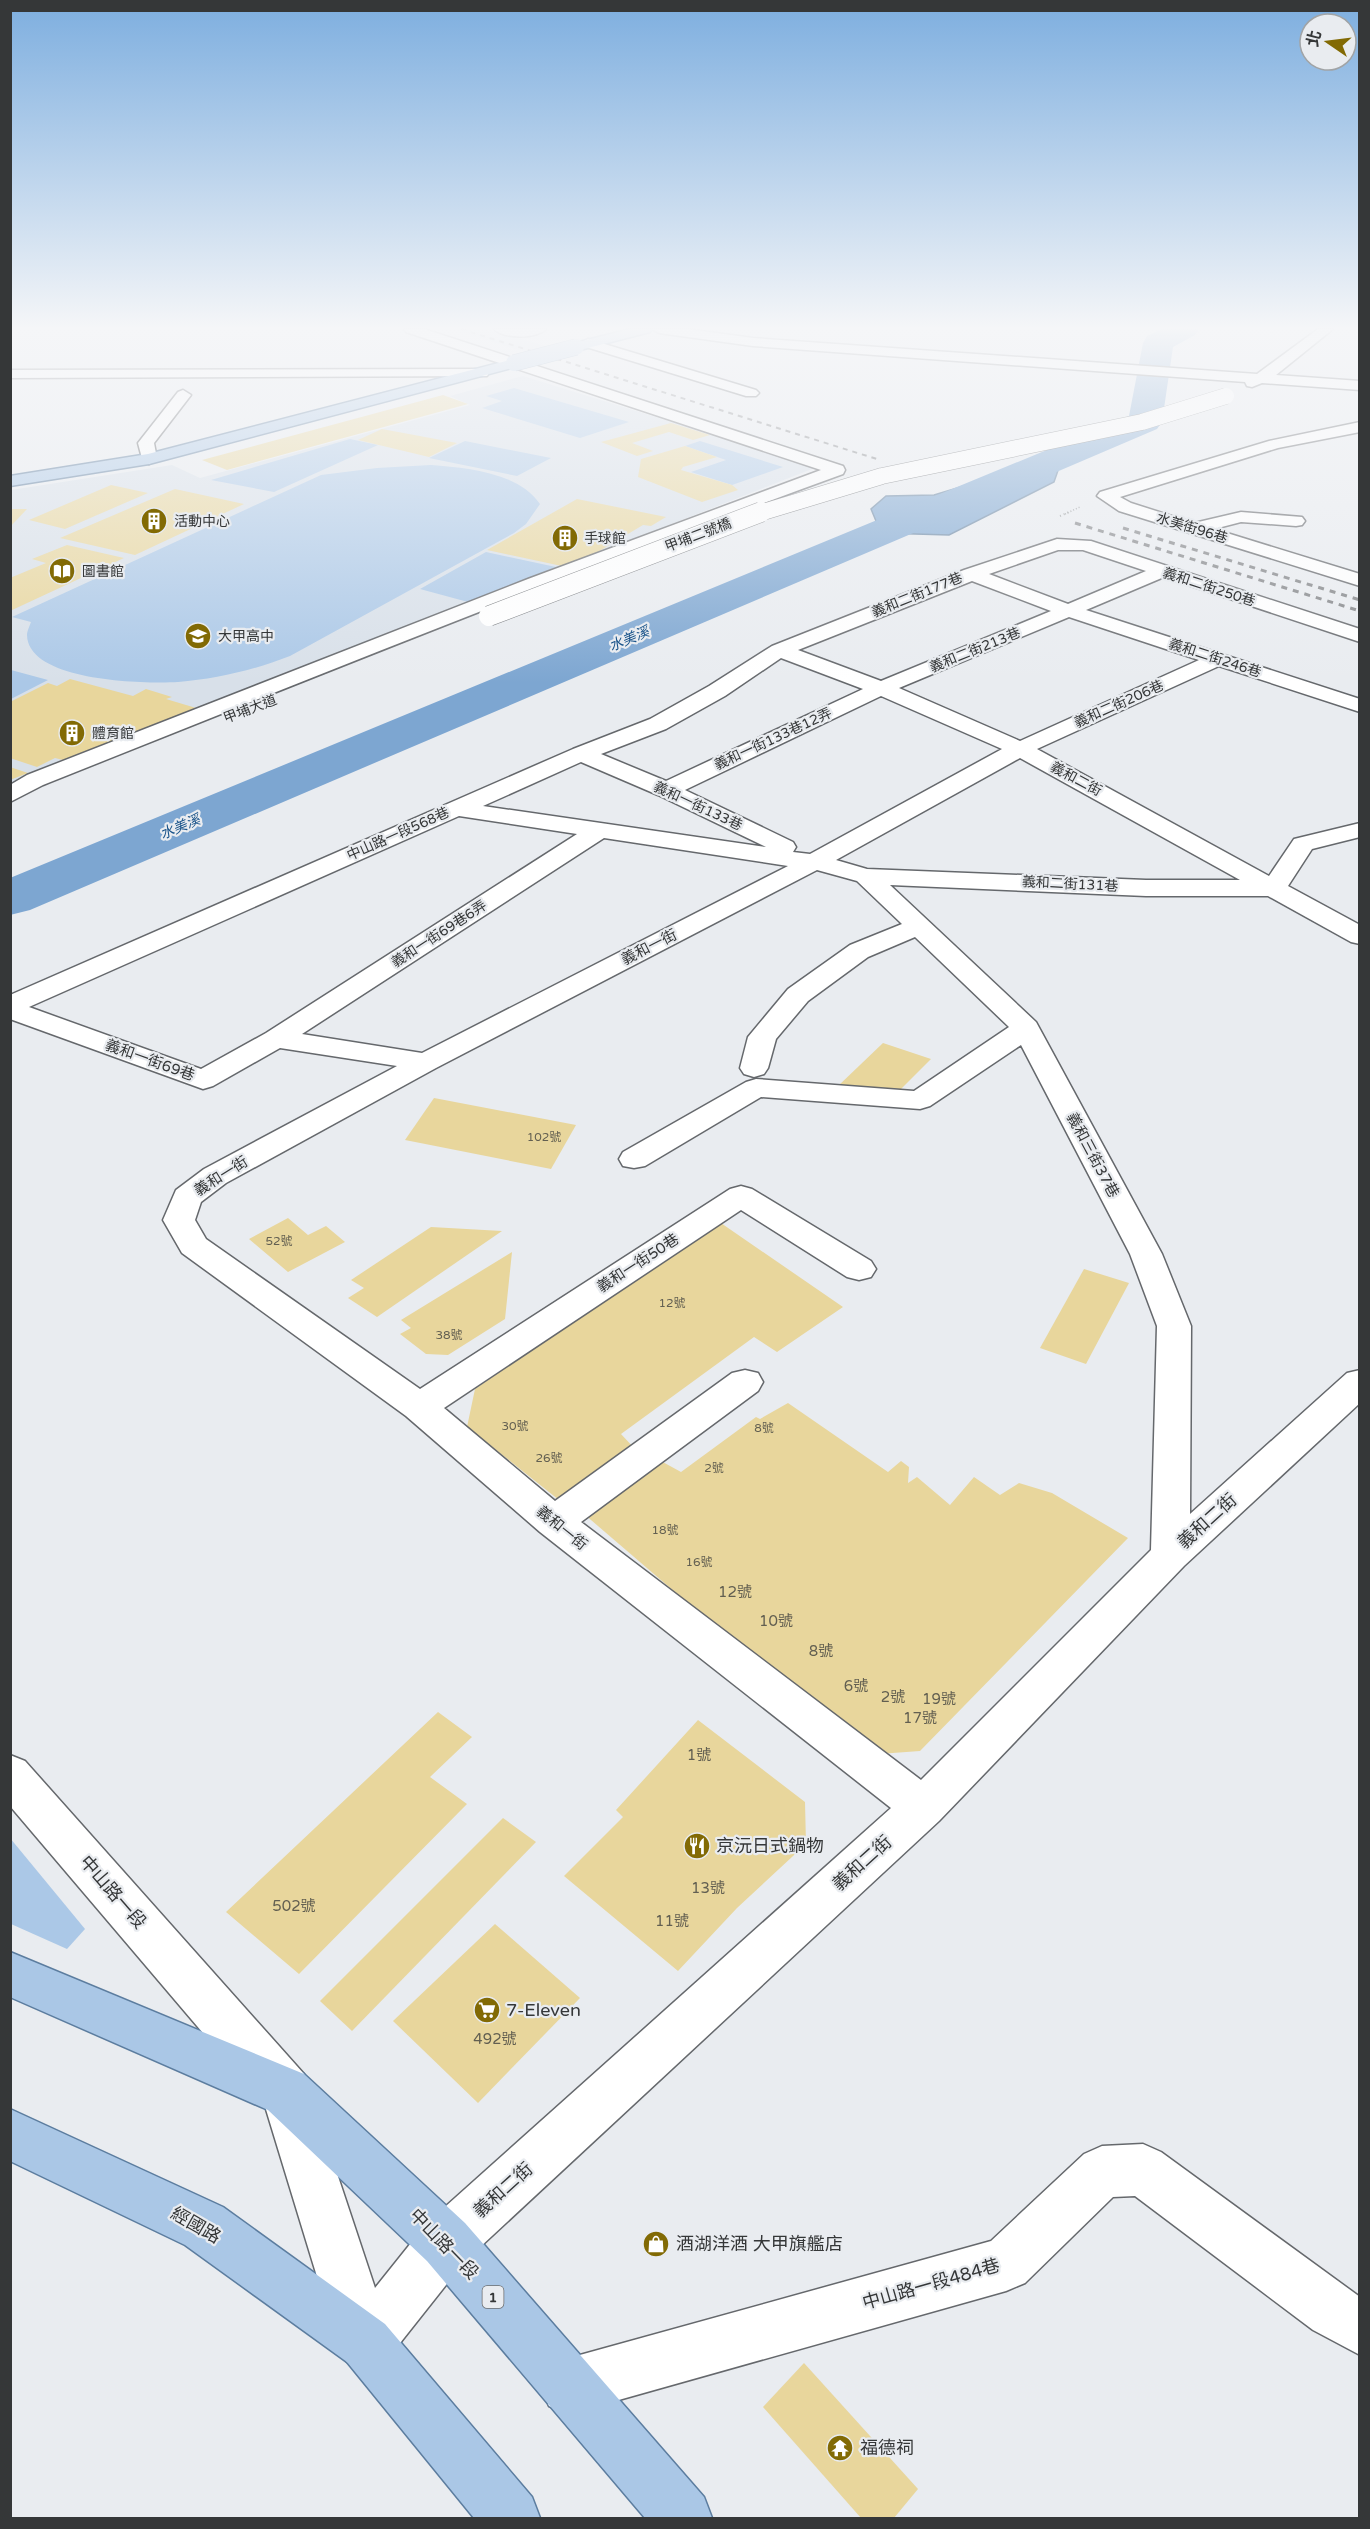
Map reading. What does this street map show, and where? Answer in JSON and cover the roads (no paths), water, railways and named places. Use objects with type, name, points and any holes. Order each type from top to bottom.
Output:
[{"type":"main road","points":[[10,481],[149,459],[195,447]]},
{"type":"main road","name":"1","points":[[10,1974],[286,2092]]},
{"type":"main road","name":"中山路一段","points":[[286,2092],[446,2242],[683,2518]]},
{"type":"main road","name":"經國路","points":[[10,2134],[204,2226],[366,2343]]},
{"type":"main road","name":"中山路一段","points":[[366,2343],[511,2518]]},
{"type":"street","points":[[147,447],[149,459]]},
{"type":"street","points":[[10,795],[35,780],[374,646],[704,517],[837,470],[768,447]]},
{"type":"street","name":"甲埔二號橋","points":[[489,615],[723,524],[803,497],[929,465],[1018,447]]},
{"type":"street","name":"水美街96巷","points":[[1265,447],[1106,496],[1125,507],[1359,580]]},
{"type":"street","points":[[1194,528],[1241,517],[1296,521]]},
{"type":"street","name":"義和二街250巷","points":[[1057,544],[1085,545],[1359,636]]},
{"type":"street","name":"義和二街177巷","points":[[779,650],[971,574],[1057,544]]},
{"type":"street","name":"義和二街213巷","points":[[881,688],[1161,572]]},
{"type":"street","points":[[971,574],[1070,611]]},
{"type":"street","name":"義和二街246巷","points":[[1070,611],[1359,706]]},
{"type":"street","name":"甲埔大道","points":[[10,802],[489,615]]},
{"type":"street","name":"義和二街","points":[[779,650],[881,688],[1020,749],[1359,936]]},
{"type":"street","name":"中山路一段568巷","points":[[10,1007],[580,754],[658,724],[717,691],[779,650]]},
{"type":"street","name":"義和二街206巷","points":[[1020,749],[1218,659]]},
{"type":"street","name":"義和一街133巷12弄","points":[[666,790],[881,688]]},
{"type":"street","name":"義和一街","points":[[923,1807],[554,1522],[419,1407],[194,1246],[179,1220],[187,1197],[215,1176],[426,1062],[814,862],[1020,749]]},
{"type":"street","name":"義和一街133巷","points":[[580,754],[666,790],[814,862]]},
{"type":"street","points":[[1274,888],[1303,844],[1358,832],[1359,804]]},
{"type":"street","points":[[455,809],[814,862]]},
{"type":"street","name":"義和一街69巷6弄","points":[[276,1039],[602,829]]},
{"type":"street","name":"義和三街37巷","points":[[814,862],[866,876],[917,927],[1026,1028],[1146,1254],[1174,1326],[1170,1555]]},
{"type":"street","name":"義和二街131巷","points":[[866,876],[1146,888],[1274,888]]},
{"type":"street","points":[[754,1068],[762,1037],[798,995],[859,951],[917,927]]},
{"type":"street","name":"義和一街69巷","points":[[10,1007],[203,1080],[276,1039]]},
{"type":"street","points":[[634,1159],[756,1088],[920,1100],[1026,1028]]},
{"type":"street","points":[[276,1039],[426,1062]]},
{"type":"street","name":"義和一街50巷","points":[[419,1407],[741,1196],[859,1269]]},
{"type":"street","points":[[554,1522],[745,1382]]},
{"type":"street","name":"義和二街","points":[[366,2343],[446,2242],[923,1807],[1170,1555],[1359,1382]]},
{"type":"street","name":"中山路一段","points":[[10,1774],[286,2092],[366,2343]]},
{"type":"street","name":"中山路一段484巷","points":[[569,2386],[1006,2264],[1102,2172],[1143,2170],[1332,2311],[1359,2328]]},
{"type":"waterway","name":"水美溪","points":[[10,898],[1085,447]]},
{"type":"railway","points":[[838,447],[880,460]]},
{"type":"railway","points":[[1075,523],[1360,611]]},
{"type":"railway","points":[[1123,528],[1360,600]]},
{"type":"place","name":"活動中心","points":[[154,521]]},
{"type":"place","name":"手球館","points":[[565,538]]},
{"type":"place","name":"圖書館","points":[[62,571]]},
{"type":"place","name":"大甲高中","points":[[198,636]]},
{"type":"place","name":"體育館","points":[[72,733]]},
{"type":"place","name":"京沅日式鍋物","points":[[697,1846]]},
{"type":"place","name":"7-Eleven","points":[[487,2010]]},
{"type":"place","name":"酒湖洋酒 大甲旗艦店","points":[[656,2244]]},
{"type":"place","name":"福德祠","points":[[840,2448]]}]
